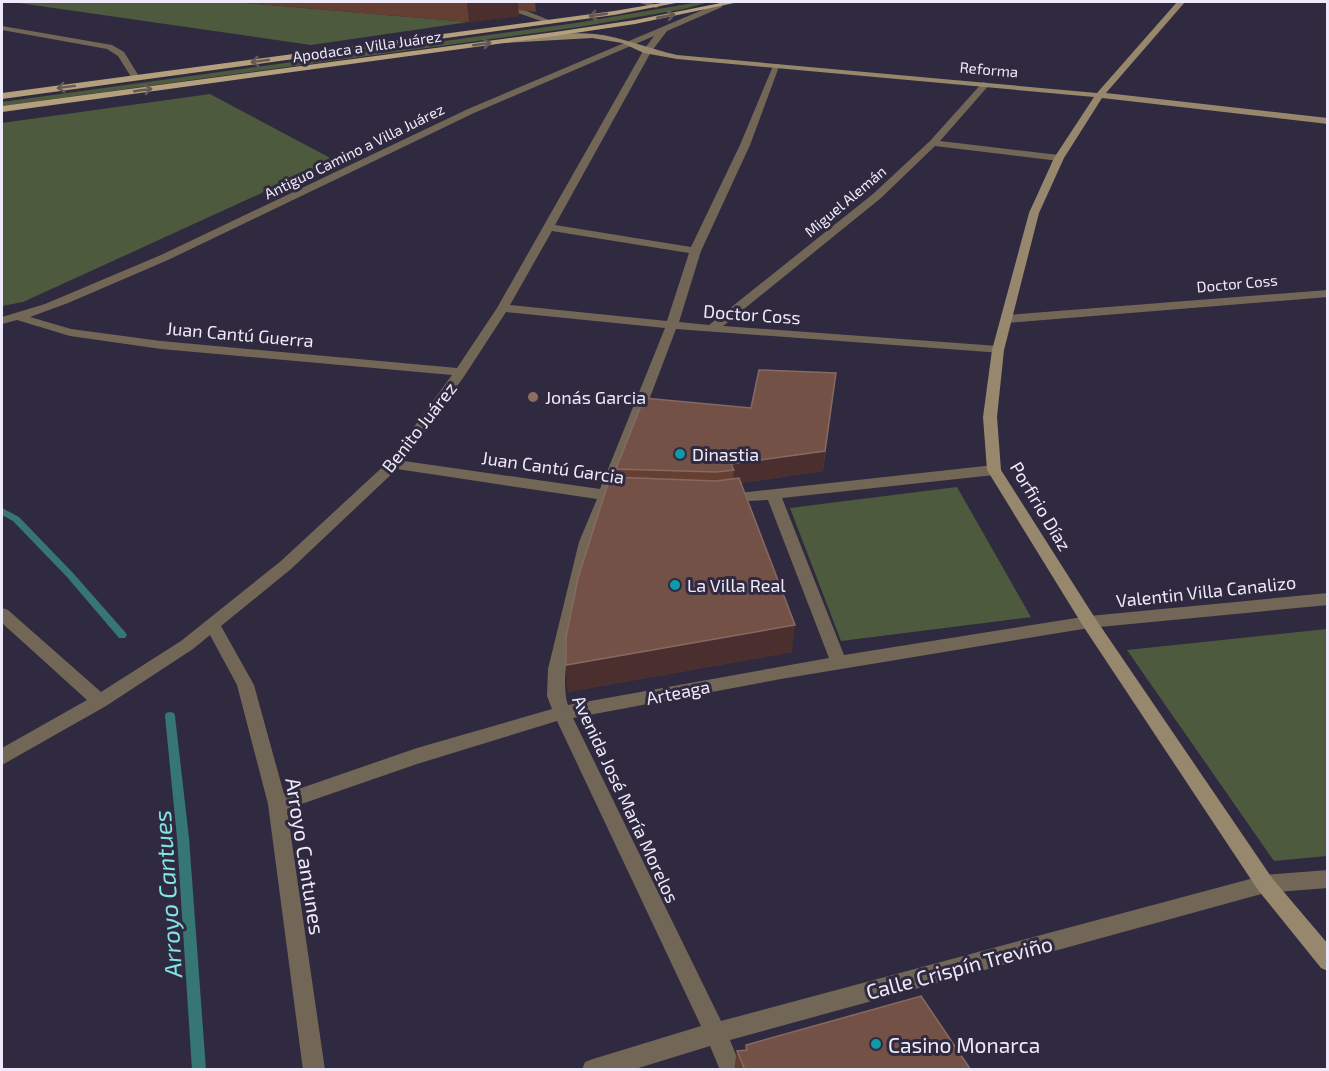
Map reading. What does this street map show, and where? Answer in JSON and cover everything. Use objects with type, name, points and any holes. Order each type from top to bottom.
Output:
[{"type":"main road","name":"Apodaca a Villa Juárez","points":[[2,96],[550,22],[677,2]]},
{"type":"main road","name":"Apodaca a Villa Juárez","points":[[2,109],[505,41],[635,22],[735,2]]},
{"type":"street","points":[[641,2],[656,6]]},
{"type":"street","name":"Porfirio Díaz","points":[[1181,2],[1100,95],[1059,158],[1034,213],[998,350],[990,417],[994,470],[1089,622],[1265,884],[1328,961]]},
{"type":"street","name":"Antiguo Camino a Villa Juárez","points":[[2,320],[19,317],[185,250],[436,127],[719,5]]},
{"type":"street","points":[[489,6],[516,10],[550,22]]},
{"type":"street","points":[[2,28],[109,47],[121,54],[136,78]]},
{"type":"street","name":"Benito Juárez","points":[[2,758],[100,701],[187,645],[286,565],[394,464],[461,372],[503,308],[648,51],[663,31]]},
{"type":"street","name":"Reforma","points":[[505,41],[592,36],[624,41],[648,51],[677,57],[1100,95],[1328,121]]},
{"type":"street","name":"Avenida José María Morelos","points":[[731,1070],[716,1033],[562,713],[556,696],[556,669],[587,542],[672,325],[695,251],[745,145],[777,66]]},
{"type":"street","name":"Miguel Alemán","points":[[712,329],[877,196],[933,143],[986,84]]},
{"type":"street","points":[[933,143],[1059,158]]},
{"type":"street","points":[[549,227],[695,251]]},
{"type":"street","name":"Doctor Coss","points":[[1007,319],[1328,293]]},
{"type":"street","name":"Doctor Coss","points":[[503,308],[712,329],[998,350]]},
{"type":"street","name":"Juan Cantú Guerra","points":[[19,317],[70,332],[161,345],[461,372]]},
{"type":"street","name":"Juan Cantú Garcia","points":[[394,464],[604,496],[626,497]]},
{"type":"street","points":[[715,500],[774,496],[994,470]]},
{"type":"street","points":[[774,496],[840,663]]},
{"type":"street","name":"Valentin Villa Canalizo","points":[[1089,622],[1328,599]]},
{"type":"street","points":[[2,614],[100,701]]},
{"type":"street","name":"Arteaga","points":[[277,804],[417,756],[562,713],[840,663],[1089,622]]},
{"type":"street","name":"Arroyo Cantunes","points":[[212,624],[245,685],[277,804],[314,1070]]},
{"type":"street","name":"Calle Crispín Treviño","points":[[593,1070],[716,1033],[1265,884],[1328,879]]},
{"type":"green space","points":[[12,2],[234,2],[469,22],[311,45]]},
{"type":"green space","points":[[709,2],[684,9],[579,27],[2,106],[2,102],[576,23]]},
{"type":"green space","points":[[210,94],[334,160],[23,302],[2,306],[2,123]]},
{"type":"green space","points":[[957,487],[1031,617],[841,641],[790,508]]},
{"type":"green space","points":[[1327,629],[1327,856],[1274,861],[1127,650]]},
{"type":"building","points":[[759,370],[836,373],[825,451],[731,464],[734,470],[716,472],[616,469],[644,398],[751,408]]},
{"type":"building","name":"La Villa Real","points":[[610,477],[716,481],[739,478],[795,625],[566,665],[566,637],[578,578]]},
{"type":"building","points":[[921,996],[971,1070],[745,1070],[737,1051],[747,1050],[746,1045]]},
{"type":"waterway","name":"Arroyo Cantues","points":[[2,511],[16,519],[70,575],[122,635]]},
{"type":"waterway","name":"Arroyo Cantues","points":[[170,716],[183,838],[199,1070]]},
{"type":"place","name":"Jonás Garcia","points":[[533,397]]},
{"type":"place","name":"Dinastia","points":[[680,454]]},
{"type":"place","name":"La Villa Real","points":[[675,585]]},
{"type":"place","name":"Casino Monarca","points":[[876,1044]]}]
